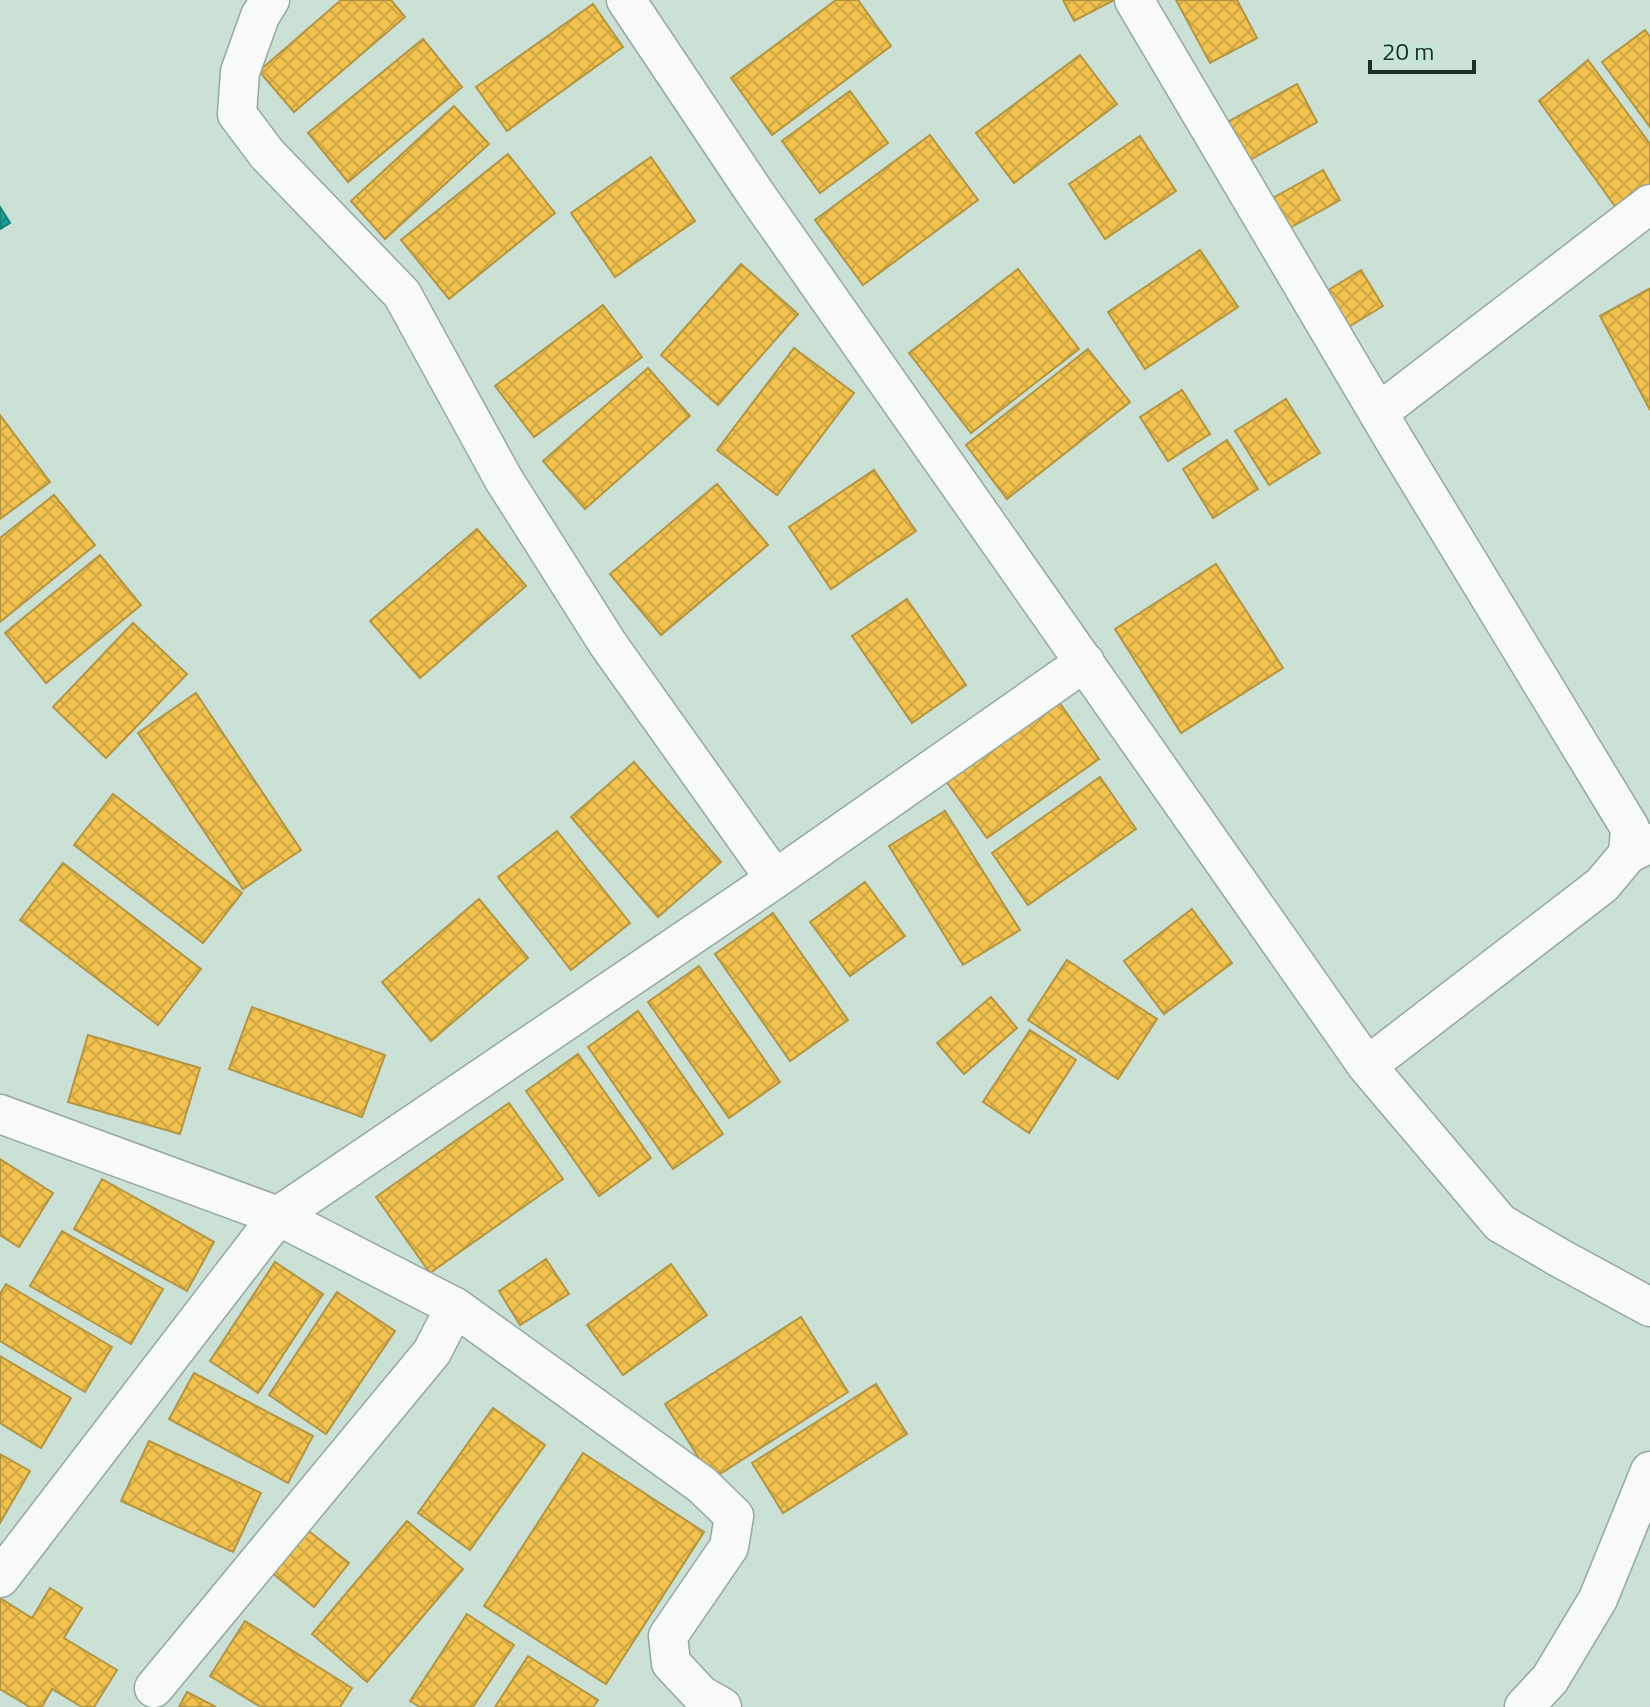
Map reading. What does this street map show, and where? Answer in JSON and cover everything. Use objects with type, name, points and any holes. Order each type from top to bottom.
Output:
[{"type":"street","points":[[270,0],[260,16],[240,72],[237,114],[267,154],[402,294],[504,480],[608,644],[775,879]]},
{"type":"street","points":[[626,0],[764,206],[1367,1066],[1500,1223],[1650,1307]]},
{"type":"street","points":[[1134,0],[1378,413],[1630,828],[1639,849],[1602,885],[1367,1066]]},
{"type":"street","points":[[1378,413],[1650,204]]},
{"type":"street","points":[[0,1578],[278,1216],[775,879],[1085,662]]},
{"type":"street","points":[[0,1114],[278,1216],[455,1307],[702,1485],[734,1516],[729,1547],[668,1636],[671,1663],[701,1695],[722,1707]]},
{"type":"street","points":[[154,1688],[432,1352],[455,1307]]},
{"type":"street","points":[[1524,1707],[1550,1679],[1598,1599],[1650,1471]]},
{"type":"building: Homes","points":[[341,0],[391,0],[405,17],[294,112],[259,71]]},
{"type":"building: Homes","points":[[836,0],[858,0],[891,46],[772,135],[731,78]]},
{"type":"building: Homes","points":[[1063,0],[1114,0],[1074,21]]},
{"type":"building: Homes","points":[[1176,0],[1237,0],[1257,38],[1210,63]]},
{"type":"building: Homes","points":[[593,4],[623,47],[507,131],[476,87]]},
{"type":"building: Homes","points":[[1645,30],[1650,37],[1650,127],[1602,62]]},
{"type":"building: Homes","points":[[423,39],[462,87],[348,182],[308,133]]},
{"type":"building: Homes","points":[[1080,55],[1117,104],[1014,183],[976,133]]},
{"type":"building: Homes","points":[[1588,60],[1650,144],[1650,187],[1617,209],[1539,101]]},
{"type":"building: Homes","points":[[1297,84],[1317,122],[1243,164],[1222,125]]},
{"type":"building: Homes","points":[[850,91],[888,143],[820,193],[782,141]]},
{"type":"building: Homes","points":[[454,106],[489,144],[385,239],[351,201]]},
{"type":"building: Homes","points":[[930,135],[978,200],[863,285],[815,220]]},
{"type":"building: Homes","points":[[1140,136],[1176,191],[1105,239],[1069,184]]},
{"type":"building: Homes","points":[[508,154],[555,213],[449,299],[401,240]]},
{"type":"building: Homes","points":[[651,157],[695,221],[615,277],[571,213]]},
{"type":"building: Homes","points":[[1323,170],[1340,200],[1288,229],[1271,199]]},
{"type":"building: Homes","points":[[1200,250],[1238,307],[1145,369],[1108,312]]},
{"type":"building: Homes","points":[[741,264],[798,314],[718,405],[661,355]]},
{"type":"building: Homes","points":[[1018,269],[1079,349],[971,433],[909,353]]},
{"type":"building: Homes","points":[[1361,270],[1383,306],[1347,328],[1325,292]]},
{"type":"building: Homes","points":[[1650,291],[1650,410],[1600,316]]},
{"type":"building: Homes","points":[[603,305],[642,357],[534,437],[495,386]]},
{"type":"building: Homes","points":[[794,348],[854,393],[777,495],[717,450]]},
{"type":"building: Homes","points":[[1088,349],[1130,402],[1007,499],[966,445]]},
{"type":"building: Homes","points":[[648,368],[690,416],[585,509],[543,461]]},
{"type":"building: Homes","points":[[1182,390],[1210,434],[1168,461],[1140,417]]},
{"type":"building: Homes","points":[[1286,399],[1320,453],[1269,485],[1235,431]]},
{"type":"building: Homes","points":[[0,415],[50,482],[0,519]]},
{"type":"building: Homes","points":[[1227,440],[1258,489],[1213,518],[1183,469]]},
{"type":"building: Homes","points":[[874,470],[916,531],[831,589],[789,527]]},
{"type":"building: Homes","points":[[717,484],[768,545],[661,635],[610,574]]},
{"type":"building: Homes","points":[[54,495],[95,545],[0,622],[0,538]]},
{"type":"building: Homes","points":[[477,529],[526,586],[420,678],[370,621]]},
{"type":"building: Homes","points":[[100,555],[141,605],[46,683],[5,633]]},
{"type":"building: Homes","points":[[1216,564],[1283,668],[1181,733],[1115,629]]},
{"type":"building: Homes","points":[[907,599],[966,685],[912,723],[852,636]]},
{"type":"building: Homes","points":[[133,623],[187,674],[106,758],[53,707]]},
{"type":"building: Homes","points":[[196,693],[301,850],[243,889],[138,733]]},
{"type":"building: Homes","points":[[1059,702],[1099,759],[987,838],[946,781]]},
{"type":"building: Homes","points":[[634,762],[721,862],[658,917],[571,817]]},
{"type":"building: Homes","points":[[1100,777],[1136,829],[1028,905],[992,853]]},
{"type":"building: Homes","points":[[113,794],[242,893],[203,943],[74,845]]},
{"type":"building: Homes","points":[[945,811],[1020,930],[963,965],[889,846]]},
{"type":"building: Homes","points":[[557,831],[630,923],[571,970],[498,877]]},
{"type":"building: Homes","points":[[63,863],[201,969],[158,1025],[20,920]]},
{"type":"building: Homes","points":[[865,882],[905,936],[850,976],[810,922]]},
{"type":"building: Homes","points":[[479,899],[528,958],[431,1041],[382,982]]},
{"type":"building: Homes","points":[[1192,909],[1232,963],[1164,1014],[1124,961]]},
{"type":"building: Homes","points":[[773,913],[848,1020],[790,1061],[715,954]]},
{"type":"building: Homes","points":[[1067,960],[1157,1019],[1118,1079],[1028,1020]]},
{"type":"building: Homes","points":[[699,966],[780,1082],[729,1118],[648,1002]]},
{"type":"building: Homes","points":[[991,997],[1017,1028],[964,1074],[937,1043]]},
{"type":"building: Homes","points":[[252,1007],[385,1055],[362,1117],[229,1069]]},
{"type":"building: Homes","points":[[638,1011],[723,1134],[673,1169],[588,1047]]},
{"type":"building: Homes","points":[[1030,1030],[1076,1060],[1029,1133],[983,1102]]},
{"type":"building: Homes","points":[[88,1035],[200,1068],[180,1134],[68,1102]]},
{"type":"building: Homes","points":[[578,1054],[651,1158],[599,1196],[526,1091]]},
{"type":"building: Homes","points":[[509,1103],[563,1179],[430,1273],[376,1197]]},
{"type":"building: Homes","points":[[0,1159],[53,1193],[19,1247],[0,1235]]},
{"type":"building: Homes","points":[[102,1179],[214,1242],[187,1291],[74,1229]]},
{"type":"building: Homes","points":[[62,1231],[163,1289],[131,1344],[30,1286]]},
{"type":"building: Homes","points":[[546,1259],[569,1294],[520,1325],[499,1291]]},
{"type":"building: Homes","points":[[275,1262],[323,1294],[258,1393],[210,1361]]},
{"type":"building: Homes","points":[[671,1264],[707,1315],[623,1375],[587,1325]]},
{"type":"building: Homes","points":[[6,1284],[112,1347],[85,1392],[0,1341],[0,1294]]},
{"type":"building: Homes","points":[[337,1292],[395,1331],[326,1434],[269,1395]]},
{"type":"building: Homes","points":[[801,1317],[848,1392],[712,1479],[665,1404]]},
{"type":"building: Homes","points":[[0,1356],[71,1398],[41,1448],[0,1423]]},
{"type":"building: Homes","points":[[194,1373],[313,1436],[288,1483],[169,1419]]},
{"type":"building: Homes","points":[[876,1384],[907,1434],[783,1513],[752,1463]]},
{"type":"building: Homes","points":[[493,1408],[545,1445],[470,1550],[418,1513]]},
{"type":"building: Homes","points":[[149,1441],[261,1493],[233,1552],[121,1501]]},
{"type":"building: Homes","points":[[583,1453],[704,1532],[606,1684],[484,1606]]},
{"type":"building: Homes","points":[[0,1454],[30,1471],[0,1523]]},
{"type":"building: Homes","points":[[407,1521],[463,1569],[367,1682],[312,1634]]},
{"type":"building: Homes","points":[[305,1528],[349,1563],[314,1607],[271,1572]]},
{"type":"building: Homes","points":[[50,1588],[82,1608],[64,1638],[117,1670],[94,1707],[82,1707],[52,1689],[42,1707],[30,1707],[0,1689],[0,1598],[32,1618]]},
{"type":"building: Homes","points":[[467,1614],[514,1645],[473,1707],[420,1707],[410,1701]]},
{"type":"building: Homes","points":[[245,1621],[352,1688],[340,1707],[261,1707],[210,1676]]},
{"type":"building: Homes","points":[[528,1656],[598,1700],[593,1707],[495,1707]]},
{"type":"building: Homes","points":[[187,1692],[216,1707],[179,1707]]},
{"type":"building: Public","points":[[0,207],[10,223],[0,229]]}]
